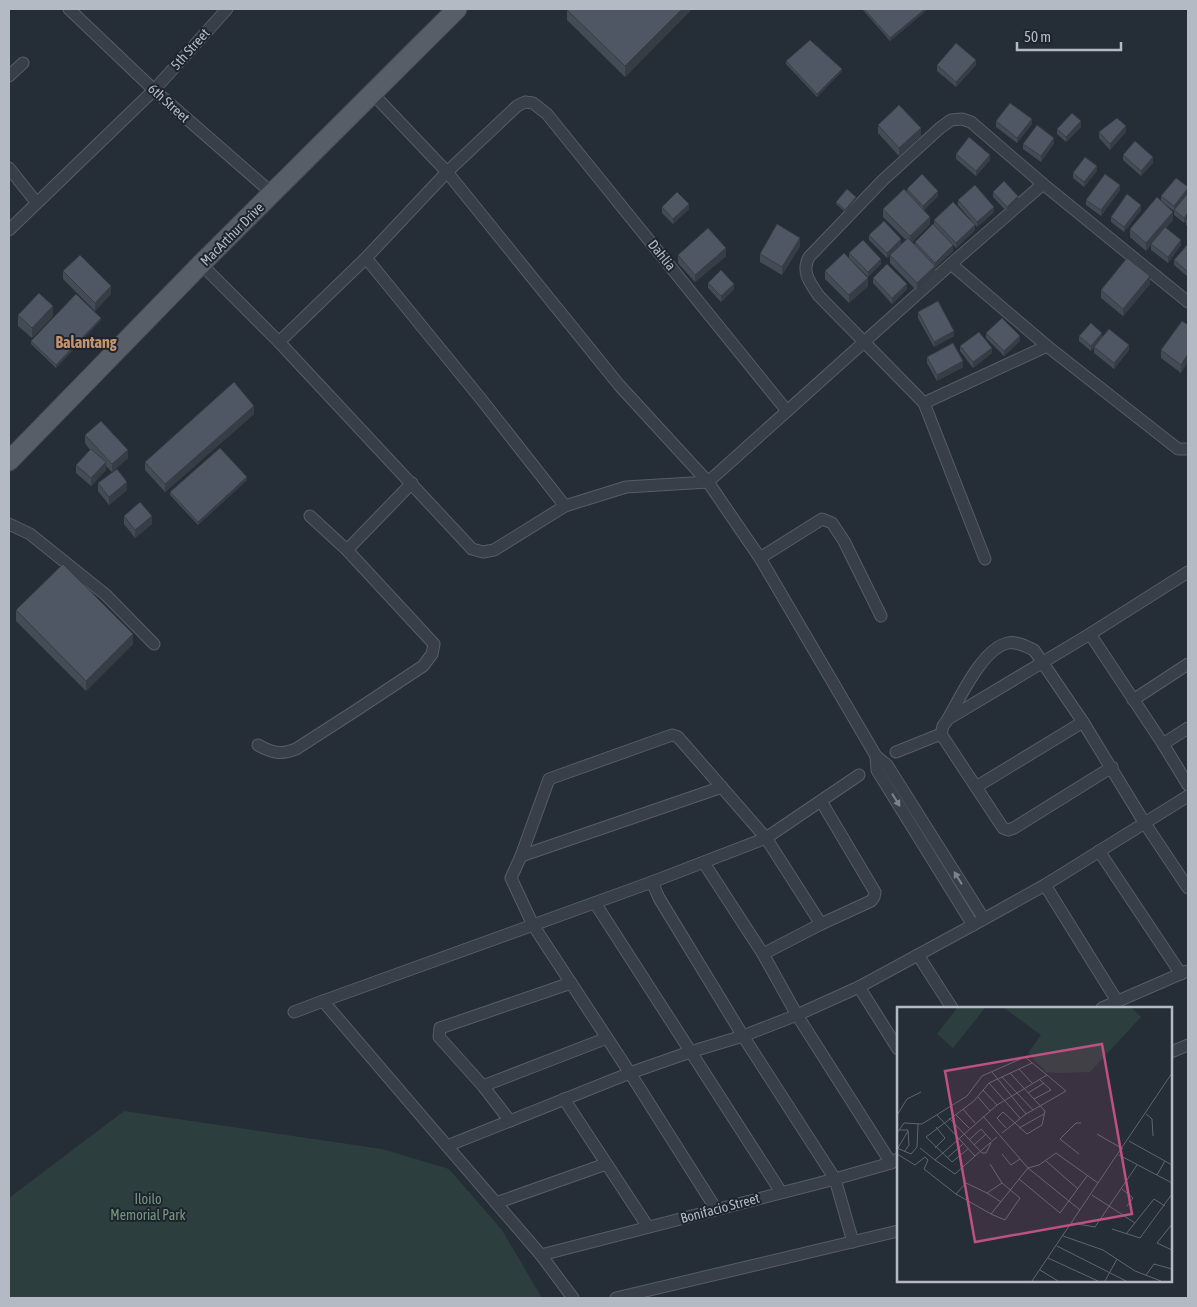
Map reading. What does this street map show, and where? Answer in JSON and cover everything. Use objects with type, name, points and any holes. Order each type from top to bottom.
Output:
[{"type":"main road","name":"MacArthur Drive","points":[[10,458],[201,264],[373,94],[450,11]]},
{"type":"street","name":"6th Street","points":[[69,9],[154,90],[272,193]]},
{"type":"street","name":"5th Street","points":[[9,230],[154,90],[227,9]]},
{"type":"street","points":[[9,76],[23,63]]},
{"type":"street","points":[[373,94],[447,172],[619,385],[708,482],[760,558],[876,756],[877,770],[886,774],[939,859],[974,925]]},
{"type":"street","name":"Dahlia","points":[[447,172],[517,106],[525,102],[533,102],[548,114],[787,411]]},
{"type":"street","points":[[985,559],[924,404],[819,296],[805,271],[805,264],[809,257],[883,180],[926,140],[951,120],[962,119],[971,122],[1043,184],[1188,302]]},
{"type":"street","points":[[9,168],[36,202]]},
{"type":"street","points":[[278,342],[366,258],[447,172]]},
{"type":"street","points":[[201,264],[278,342],[472,549],[482,552],[494,550],[565,506],[626,487],[708,482],[950,264],[1043,184]]},
{"type":"street","points":[[366,258],[565,506]]},
{"type":"street","points":[[950,264],[1047,346],[1178,449],[1188,449]]},
{"type":"street","points":[[924,404],[1047,346]]},
{"type":"street","points":[[346,550],[412,483]]},
{"type":"street","points":[[258,746],[272,753],[286,753],[296,749],[423,666],[432,654],[434,644],[346,550],[310,516]]},
{"type":"street","points":[[760,558],[822,519],[832,523],[844,542],[881,616]]},
{"type":"street","points":[[9,524],[30,534],[106,594],[154,644]]},
{"type":"street","points":[[948,719],[1090,634],[1188,572]]},
{"type":"street","points":[[1090,634],[1188,785]]},
{"type":"street","points":[[1112,767],[1008,830],[1003,828],[941,734],[943,726],[978,666],[1002,645],[1010,642],[1034,650],[1083,722],[1112,767],[1144,822],[1188,888]]},
{"type":"street","points":[[1133,700],[1188,664]]},
{"type":"street","points":[[976,787],[1083,722]]},
{"type":"street","points":[[1163,744],[1188,728]]},
{"type":"street","points":[[896,752],[941,734]]},
{"type":"street","points":[[716,1209],[533,925],[511,878],[549,779],[666,736],[678,737],[766,838],[820,924]]},
{"type":"street","points":[[294,1012],[704,863],[766,838],[859,775]]},
{"type":"street","points":[[521,856],[722,787]]},
{"type":"street","points":[[447,1146],[630,1073],[743,1036],[797,1015],[859,987],[984,920],[1188,796]]},
{"type":"street","points":[[763,954],[874,898],[874,892],[821,802]]},
{"type":"street","points":[[1099,851],[1185,972],[1104,1007]]},
{"type":"street","points":[[939,859],[984,920]]},
{"type":"street","points":[[704,863],[763,954],[797,1015],[895,1160]]},
{"type":"street","points":[[652,882],[659,898],[743,1036],[835,1179],[853,1242]]},
{"type":"street","points":[[1045,884],[1117,1001]]},
{"type":"street","points":[[595,903],[781,1192]]},
{"type":"street","points":[[918,955],[951,1007]]},
{"type":"street","points":[[510,1121],[483,1086],[439,1037],[440,1028],[571,983]]},
{"type":"street","points":[[859,987],[897,1047]]},
{"type":"street","points":[[323,1001],[541,1255],[573,1298]]},
{"type":"street","points":[[483,1086],[607,1038]]},
{"type":"street","points":[[1172,1052],[1188,1045]]},
{"type":"street","points":[[564,1099],[648,1227]]},
{"type":"street","name":"Bonifacio Street","points":[[541,1255],[835,1179],[895,1160]]},
{"type":"street","points":[[496,1203],[606,1164]]},
{"type":"street","points":[[616,1298],[897,1231]]},
{"type":"green space","name":"Iloilo Memorial Park","points":[[124,1111],[382,1149],[449,1169],[502,1230],[542,1298],[9,1298],[9,1198]]},
{"type":"building","points":[[568,9],[682,9],[625,66]]},
{"type":"building","points":[[864,9],[925,9],[890,38]]},
{"type":"building","points":[[810,40],[842,69],[817,94],[786,61]]},
{"type":"building","points":[[956,43],[976,60],[956,82],[937,65]]},
{"type":"building","points":[[1010,103],[1032,119],[1017,138],[996,121]]},
{"type":"building","points":[[899,105],[921,128],[899,148],[878,125]]},
{"type":"building","points":[[1072,113],[1081,121],[1066,137],[1057,129]]},
{"type":"building","points":[[1117,118],[1126,126],[1110,144],[1099,132]]},
{"type":"building","points":[[1037,125],[1054,138],[1041,156],[1023,144]]},
{"type":"building","points":[[969,137],[990,155],[976,171],[956,154]]},
{"type":"building","points":[[1135,141],[1153,157],[1141,171],[1123,155]]},
{"type":"building","points":[[1085,157],[1097,166],[1084,182],[1073,173]]},
{"type":"building","points":[[922,174],[938,191],[923,206],[907,189]]},
{"type":"building","points":[[1105,174],[1120,185],[1101,210],[1086,200]]},
{"type":"building","points":[[1176,178],[1188,188],[1174,206],[1161,196]]},
{"type":"building","points":[[1004,181],[1018,196],[1007,207],[993,192]]},
{"type":"building","points":[[975,185],[994,207],[977,222],[958,200]]},
{"type":"building","points":[[847,189],[856,197],[845,210],[836,202]]},
{"type":"building","points":[[904,189],[930,217],[910,236],[883,209]]},
{"type":"building","points":[[677,192],[689,204],[673,219],[662,207]]},
{"type":"building","points":[[1188,193],[1188,213],[1184,218],[1174,210]]},
{"type":"building","points":[[1127,194],[1141,205],[1124,227],[1111,217]]},
{"type":"building","points":[[1157,197],[1173,212],[1146,243],[1130,229]]},
{"type":"building","points":[[953,202],[975,225],[956,243],[934,220]]},
{"type":"building","points":[[884,221],[901,239],[887,253],[869,235]]},
{"type":"building","points":[[777,224],[800,238],[782,267],[760,254]]},
{"type":"building","points":[[933,224],[953,245],[935,263],[915,242]]},
{"type":"building","points":[[1165,227],[1181,240],[1168,257],[1151,244]]},
{"type":"building","points":[[708,228],[726,248],[695,275],[678,255]]},
{"type":"building","points":[[908,238],[935,266],[917,283],[890,255]]},
{"type":"building","points":[[863,240],[881,259],[868,272],[849,253]]},
{"type":"building","points":[[1188,244],[1188,272],[1174,260]]},
{"type":"building","points":[[844,253],[868,278],[849,295],[825,271]]},
{"type":"building","points":[[80,255],[111,286],[95,303],[63,271]]},
{"type":"building","points":[[1127,258],[1150,276],[1123,309],[1101,290]]},
{"type":"building","points":[[887,264],[907,284],[892,298],[873,278]]},
{"type":"building","points":[[721,270],[734,284],[721,296],[708,283]]},
{"type":"building","points":[[39,293],[53,306],[32,328],[18,315]]},
{"type":"building","points":[[76,294],[101,318],[56,365],[31,341]]},
{"type":"building","points":[[938,301],[954,331],[934,342],[918,312]]},
{"type":"building","points":[[1002,318],[1020,336],[1004,351],[986,333]]},
{"type":"building","points":[[1182,321],[1188,325],[1188,354],[1181,365],[1161,350]]},
{"type":"building","points":[[1091,323],[1102,333],[1091,346],[1079,336]]},
{"type":"building","points":[[1109,329],[1129,345],[1114,363],[1094,347]]},
{"type":"building","points":[[979,332],[992,348],[973,362],[960,346]]},
{"type":"building","points":[[953,343],[963,361],[937,375],[927,357]]},
{"type":"building","points":[[234,382],[254,406],[165,484],[145,462]]},
{"type":"building","points":[[101,421],[128,450],[112,464],[85,435]]},
{"type":"building","points":[[220,448],[247,477],[198,522],[170,492]]},
{"type":"building","points":[[91,449],[106,462],[91,478],[76,465]]},
{"type":"building","points":[[117,469],[127,482],[109,497],[98,483]]},
{"type":"building","points":[[140,502],[152,516],[135,530],[124,516]]},
{"type":"building","points":[[63,564],[133,634],[86,681],[16,610]]},
{"type":"district","name":"Balantang","points":[[86,342]]}]
